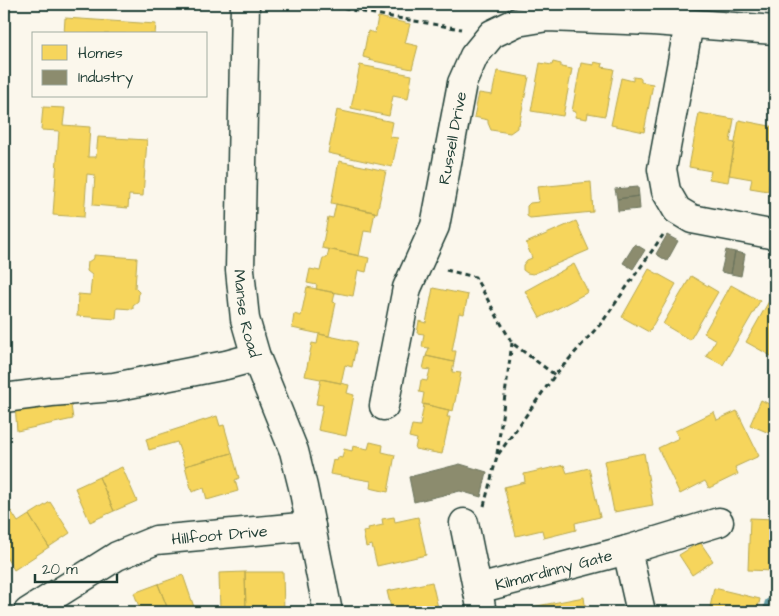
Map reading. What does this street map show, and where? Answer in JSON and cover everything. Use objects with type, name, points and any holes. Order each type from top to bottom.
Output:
[{"type":"street","name":"Manse Road","points":[[245,4],[240,270],[245,318],[256,357],[294,451],[328,612]]},
{"type":"street","name":"Russell Drive","points":[[384,406],[407,288],[436,226],[462,83],[474,56],[492,34],[517,22],[547,17],[654,12],[689,24],[775,30]]},
{"type":"street","points":[[689,24],[662,169],[666,191],[677,210],[692,219],[775,235]]},
{"type":"street","points":[[4,398],[114,387],[226,365],[256,357]]},
{"type":"street","name":"Kilmardinny Gate","points":[[464,523],[480,601],[627,550],[719,522]]},
{"type":"street","name":"Hillfoot Drive","points":[[28,612],[117,556],[156,540],[311,526]]},
{"type":"street","name":"Kilmardinny Gate","points":[[627,550],[641,612]]},
{"type":"path","points":[[317,4],[492,34]]},
{"type":"path","points":[[497,456],[555,375],[603,322],[669,227],[677,210]]},
{"type":"path","points":[[427,246],[443,269],[474,276],[512,343],[555,375]]},
{"type":"path","points":[[464,523],[481,514],[497,456],[512,343]]},
{"type":"building: Homes","points":[[378,17],[410,24],[405,43],[418,46],[412,69],[363,57],[368,31],[375,33]]},
{"type":"building: Homes","points":[[65,18],[156,24],[155,32],[64,32]]},
{"type":"building: Homes","points":[[553,62],[561,64],[561,67],[572,69],[563,116],[531,111],[540,63],[552,65]]},
{"type":"building: Homes","points":[[594,62],[603,64],[602,67],[614,69],[605,116],[588,113],[587,119],[575,117],[576,112],[572,111],[581,63],[594,65]]},
{"type":"building: Homes","points":[[360,65],[412,75],[408,99],[393,96],[389,116],[351,108]]},
{"type":"building: Homes","points":[[497,71],[529,77],[519,125],[510,133],[491,130],[488,120],[474,117],[479,93],[492,95]]},
{"type":"building: Homes","points":[[633,77],[641,78],[641,82],[653,84],[644,132],[611,125],[621,78],[633,81]]},
{"type":"building: Homes","points":[[43,107],[65,108],[63,125],[90,127],[88,157],[96,157],[98,137],[147,140],[143,196],[129,195],[128,208],[93,205],[95,175],[87,174],[84,217],[53,215],[59,131],[41,130]]},
{"type":"building: Homes","points":[[337,110],[393,122],[390,137],[398,138],[392,167],[328,153]]},
{"type":"building: Homes","points":[[699,113],[734,119],[730,142],[735,143],[728,182],[709,179],[711,171],[689,167]]},
{"type":"building: Homes","points":[[739,120],[775,127],[771,149],[775,150],[775,152],[768,191],[750,188],[752,179],[729,175]]},
{"type":"building: Homes","points":[[775,151],[775,183],[770,182]]},
{"type":"building: Homes","points":[[339,161],[386,171],[377,213],[331,203]]},
{"type":"building: Homes","points":[[591,182],[593,212],[530,218],[527,216],[527,206],[530,203],[539,202],[537,187]]},
{"type":"building: Homes","points":[[336,204],[375,212],[371,232],[364,231],[359,256],[322,248],[328,217],[333,218]]},
{"type":"building: Homes","points":[[576,221],[589,250],[533,274],[523,270],[523,265],[532,258],[526,243]]},
{"type":"building: Homes","points":[[329,249],[369,258],[366,272],[358,270],[353,296],[316,289],[317,285],[307,283],[310,269],[320,271],[323,258],[327,258]]},
{"type":"building: Homes","points":[[94,255],[137,258],[135,288],[139,292],[138,301],[133,305],[133,309],[117,308],[116,319],[77,316],[78,294],[90,295],[92,275],[87,271],[88,262],[94,258]]},
{"type":"building: Homes","points":[[574,264],[588,292],[540,318],[525,291]]},
{"type":"building: Homes","points":[[649,269],[676,284],[649,332],[622,317]]},
{"type":"building: Homes","points":[[691,276],[718,292],[690,340],[663,324]]},
{"type":"building: Homes","points":[[731,285],[760,301],[723,365],[706,356],[716,340],[704,333]]},
{"type":"building: Homes","points":[[307,287],[335,293],[333,302],[336,303],[329,336],[292,328],[294,314],[301,316]]},
{"type":"building: Homes","points":[[433,288],[468,295],[464,314],[459,313],[452,351],[456,351],[454,362],[426,356],[429,348],[422,347],[424,334],[417,333],[419,321],[426,323]]},
{"type":"building: Homes","points":[[773,294],[775,295],[775,353],[773,357],[746,342]]},
{"type":"building: Homes","points":[[319,334],[357,342],[352,367],[345,365],[341,383],[305,376],[312,343],[317,344]]},
{"type":"building: Homes","points":[[426,356],[454,362],[452,372],[461,373],[453,411],[422,404],[424,393],[419,392],[421,380],[427,381],[430,370],[423,369]]},
{"type":"building: Homes","points":[[321,379],[349,385],[347,393],[354,395],[346,436],[318,430],[323,405],[316,404]]},
{"type":"building: Homes","points":[[70,398],[73,419],[17,431],[15,405]]},
{"type":"building: Homes","points":[[761,400],[775,407],[774,435],[750,425]]},
{"type":"building: Homes","points":[[424,404],[449,410],[447,417],[450,417],[442,454],[415,449],[417,439],[409,437],[412,425],[420,426]]},
{"type":"building: Homes","points":[[737,411],[759,456],[735,467],[738,474],[709,488],[705,481],[680,494],[658,448],[679,438],[675,431],[714,412],[717,420]]},
{"type":"building: Homes","points":[[217,416],[220,426],[224,425],[232,453],[185,466],[177,442],[149,450],[146,439]]},
{"type":"building: Homes","points":[[370,442],[383,445],[382,452],[395,455],[388,492],[370,488],[371,481],[330,474],[333,460],[337,461],[338,457],[342,458],[344,449],[352,451],[353,446],[368,449]]},
{"type":"building: Homes","points":[[232,453],[239,478],[235,480],[238,491],[207,500],[204,488],[192,492],[185,466]]},
{"type":"building: Homes","points":[[644,453],[653,505],[614,512],[604,461]]},
{"type":"building: Homes","points":[[564,465],[567,473],[589,468],[600,517],[575,523],[576,530],[544,538],[542,530],[516,536],[504,487],[525,482],[524,474]]},
{"type":"building: Homes","points":[[122,467],[137,501],[114,511],[99,477]]},
{"type":"building: Homes","points":[[99,477],[114,511],[90,522],[75,488]]},
{"type":"building: Homes","points":[[50,502],[70,533],[49,547],[29,515]]},
{"type":"building: Homes","points":[[11,511],[18,522],[29,515],[49,547],[14,570],[4,554],[4,516]]},
{"type":"building: Homes","points":[[394,517],[395,522],[418,517],[426,555],[377,566],[372,545],[366,547],[363,532],[369,531],[368,528],[383,525],[382,519]]},
{"type":"building: Homes","points":[[750,518],[775,519],[773,571],[748,570]]},
{"type":"building: Homes","points":[[700,542],[713,561],[692,575],[679,555]]},
{"type":"building: Homes","points":[[245,572],[283,572],[284,612],[246,612]]},
{"type":"building: Homes","points":[[245,572],[246,612],[220,612],[219,573]]},
{"type":"building: Homes","points":[[183,575],[195,610],[190,612],[169,612],[158,584]]},
{"type":"building: Homes","points":[[432,582],[439,612],[392,612],[387,591]]},
{"type":"building: Homes","points":[[158,584],[169,612],[141,612],[134,593]]},
{"type":"building: Homes","points":[[714,588],[760,599],[757,612],[709,612]]},
{"type":"building: Homes","points":[[584,597],[586,612],[533,612],[532,607]]},
{"type":"building: Industry","points":[[638,187],[639,196],[617,199],[615,189]]},
{"type":"building: Industry","points":[[639,196],[640,209],[618,211],[617,199]]},
{"type":"building: Industry","points":[[667,235],[678,241],[667,261],[656,254]]},
{"type":"building: Industry","points":[[635,244],[645,250],[633,269],[623,263]]},
{"type":"building: Industry","points":[[726,250],[735,252],[731,274],[721,272]]},
{"type":"building: Industry","points":[[735,252],[745,254],[741,276],[731,274]]},
{"type":"building: Industry","points":[[460,464],[487,472],[481,497],[460,491],[414,502],[409,477]]},
{"type":"waterway","points":[[774,583],[775,570]]},
{"type":"waterway","points":[[767,612],[769,603]]}]
